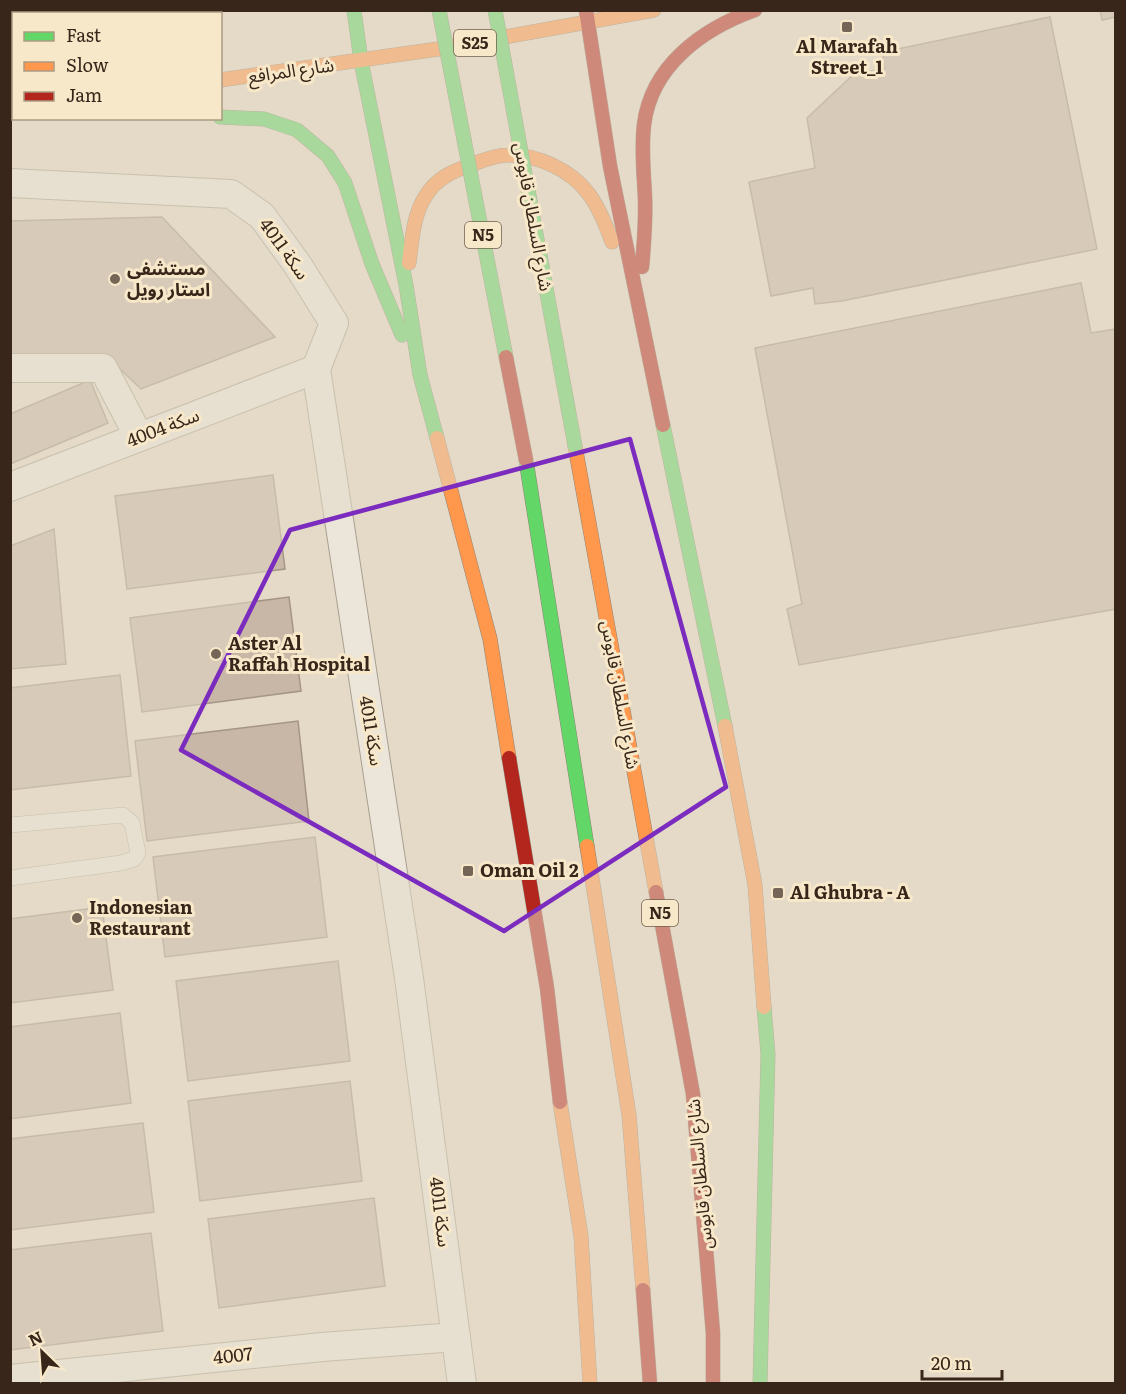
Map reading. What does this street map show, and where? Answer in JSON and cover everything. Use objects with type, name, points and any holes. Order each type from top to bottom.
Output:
[{"type":"main road","points":[[354,10],[361,61],[406,285],[420,375],[490,639],[547,988],[564,1136],[581,1236],[588,1378]]},
{"type":"main road","name":"N5","points":[[440,10],[526,460],[629,1115],[650,1383]]},
{"type":"main road","name":"شارع السلطان قابوس","points":[[495,10],[693,1094],[713,1333],[713,1383]]},
{"type":"main road","name":"S25","points":[[361,61],[587,17],[654,10]]},
{"type":"main road","points":[[639,311],[645,237],[642,148],[646,111],[663,73],[695,39],[739,15],[755,10]]},
{"type":"main road","points":[[587,17],[610,166],[755,885],[768,1054],[760,1383]]},
{"type":"main road","name":"شارع المرافع","points":[[222,80],[361,61]]},
{"type":"main road","points":[[222,117],[264,119],[297,130],[328,156],[345,183],[385,297],[420,375]]},
{"type":"main road","points":[[406,285],[413,233],[421,204],[431,187],[454,171],[487,159],[510,155],[542,161],[563,169],[582,186],[601,213],[639,311]]},
{"type":"street","name":"سكة 4011","points":[[10,183],[231,194],[262,216],[297,264],[334,322],[316,369],[407,966],[462,1383]]},
{"type":"street","points":[[10,368],[104,368],[139,437]]},
{"type":"street","name":"سكة 4004","points":[[10,487],[316,369]]},
{"type":"street","name":"4007","points":[[10,1379],[322,1347],[456,1337]]},
{"type":"lane","points":[[10,825],[123,815],[132,823],[138,853],[134,859],[121,863],[10,878]]},
{"type":"highlighted area","points":[[630,439],[726,787],[504,931],[181,750],[290,530]]},
{"type":"building","points":[[1100,10],[1116,10],[1116,17],[1102,20]]},
{"type":"building","points":[[1050,17],[1097,249],[842,301],[815,304],[813,288],[771,296],[749,182],[815,168],[807,118],[854,74],[884,69],[883,52]]},
{"type":"building","name":"مستشفى استار رويل","points":[[162,217],[275,337],[141,389],[105,355],[10,357],[10,221]]},
{"type":"building","points":[[1081,283],[1091,333],[1116,329],[1116,609],[799,665],[787,609],[802,604],[755,348]]},
{"type":"building","points":[[90,380],[108,423],[10,464],[10,414]]},
{"type":"building","points":[[273,475],[285,569],[127,589],[115,496]]},
{"type":"building","points":[[54,529],[66,664],[10,669],[10,546]]},
{"type":"building","name":"Aster Al Raffah Hospital","points":[[289,597],[301,691],[142,712],[130,618]]},
{"type":"building","points":[[120,675],[131,776],[10,790],[10,688]]},
{"type":"building","points":[[298,721],[309,821],[147,841],[135,741]]},
{"type":"building","points":[[315,837],[327,937],[165,957],[153,857]]},
{"type":"building","points":[[102,907],[113,990],[10,1003],[10,919]]},
{"type":"building","points":[[338,961],[350,1061],[188,1081],[176,981]]},
{"type":"building","points":[[120,1013],[131,1103],[10,1119],[10,1027]]},
{"type":"building","points":[[350,1081],[362,1181],[200,1201],[188,1101]]},
{"type":"building","points":[[143,1123],[154,1212],[10,1230],[10,1139]]},
{"type":"building","points":[[374,1198],[385,1286],[219,1308],[208,1219]]},
{"type":"building","points":[[151,1233],[163,1331],[10,1350],[10,1250]]},
{"type":"traffic: fast","points":[[354,10],[361,61],[406,285],[420,375],[437,438]]},
{"type":"traffic: fast","points":[[439,10],[506,357]]},
{"type":"traffic: fast","points":[[495,10],[575,446]]},
{"type":"traffic: fast","points":[[222,117],[264,119],[297,130],[328,156],[345,183],[372,264],[402,335]]},
{"type":"traffic: fast","points":[[663,425],[725,726]]},
{"type":"traffic: fast","points":[[526,460],[587,846]]},
{"type":"traffic: fast","points":[[760,1384],[768,1054],[764,1007]]},
{"type":"traffic: slow","points":[[222,80],[438,49],[654,10]]},
{"type":"traffic: slow","points":[[409,263],[415,220],[429,190],[452,173],[486,159],[504,155],[530,157],[552,165],[572,177],[596,204],[612,242]]},
{"type":"traffic: slow","points":[[437,438],[490,639],[509,758]]},
{"type":"traffic: slow","points":[[575,446],[656,892]]},
{"type":"traffic: slow","points":[[725,726],[755,885],[764,1007]]},
{"type":"traffic: slow","points":[[587,846],[629,1115],[643,1290]]},
{"type":"traffic: slow","points":[[560,1102],[581,1236],[590,1384]]},
{"type":"traffic: jam","points":[[586,10],[610,166],[663,425]]},
{"type":"traffic: jam","points":[[642,267],[645,215],[643,134],[649,104],[657,85],[682,52],[698,39],[735,18],[755,10]]},
{"type":"traffic: jam","points":[[506,357],[526,460]]},
{"type":"traffic: jam","points":[[509,758],[547,988],[560,1102]]},
{"type":"traffic: jam","points":[[656,892],[693,1094],[713,1333],[713,1384]]},
{"type":"traffic: jam","points":[[643,1290],[650,1384]]},
{"type":"place","name":"Al Marafah Street_1","points":[[847,27]]},
{"type":"place","name":"مستشفى استار رويل","points":[[115,279]]},
{"type":"place","name":"Aster Al Raffah Hospital","points":[[216,654]]},
{"type":"place","name":"Oman Oil 2","points":[[468,871]]},
{"type":"place","name":"Al Ghubra - A","points":[[778,893]]},
{"type":"place","name":"Indonesian Restaurant","points":[[77,918]]}]
